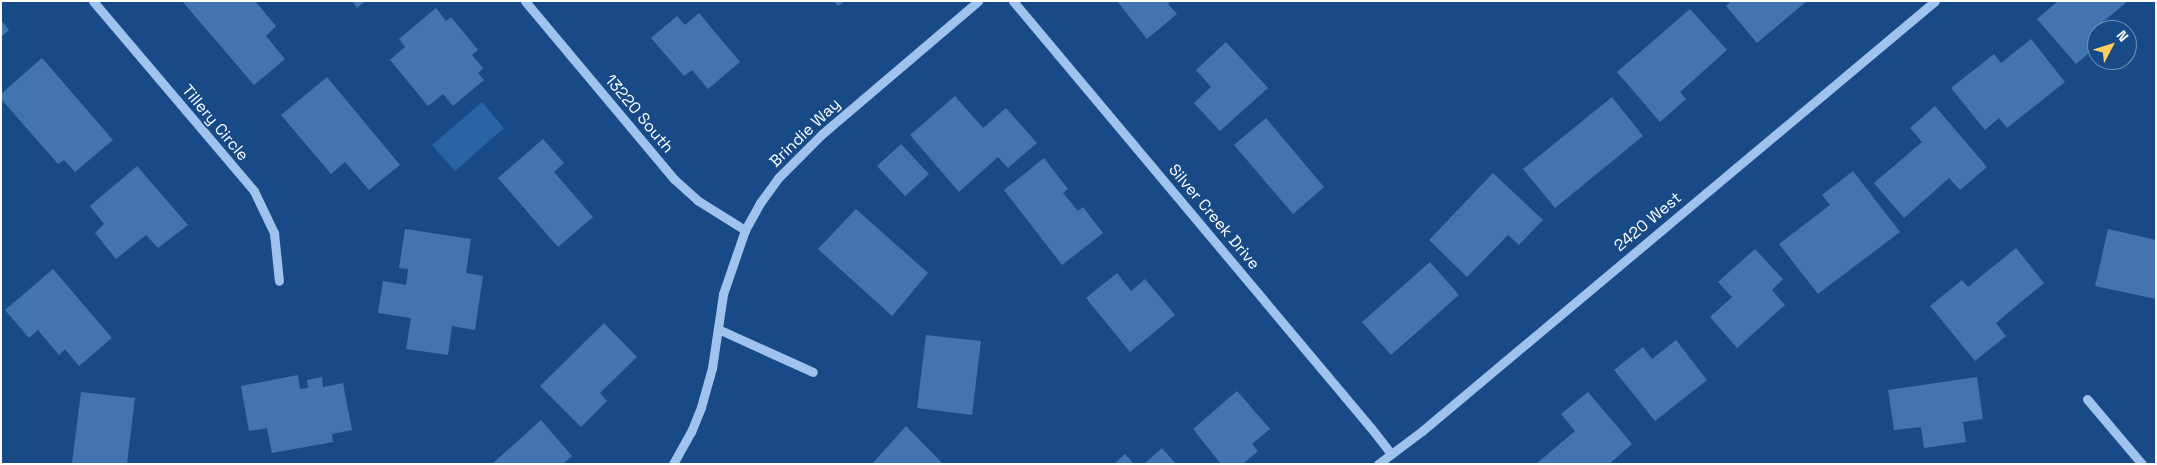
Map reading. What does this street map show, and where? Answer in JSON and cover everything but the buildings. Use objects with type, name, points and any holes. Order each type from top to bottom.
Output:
[{"type":"street","name":"Tillery Circle","points":[[93,1],[254,191],[274,233],[279,280]]},
{"type":"street","name":"13220 South","points":[[525,1],[674,180],[697,200],[745,230]]},
{"type":"street","name":"Brindie Way","points":[[673,464],[691,432],[701,407],[712,368],[723,294],[745,230],[774,184],[799,155],[978,1]]},
{"type":"street","name":"Silver Creek Drive","points":[[1013,1],[1359,413],[1391,454]]},
{"type":"street","name":"2420 West","points":[[1378,464],[1430,424],[1935,1]]},
{"type":"street","points":[[718,329],[813,372]]},
{"type":"street","points":[[2087,399],[2142,464]]},
{"type":"shaded area","points":[[482,102],[504,128],[455,171],[432,145]]}]
